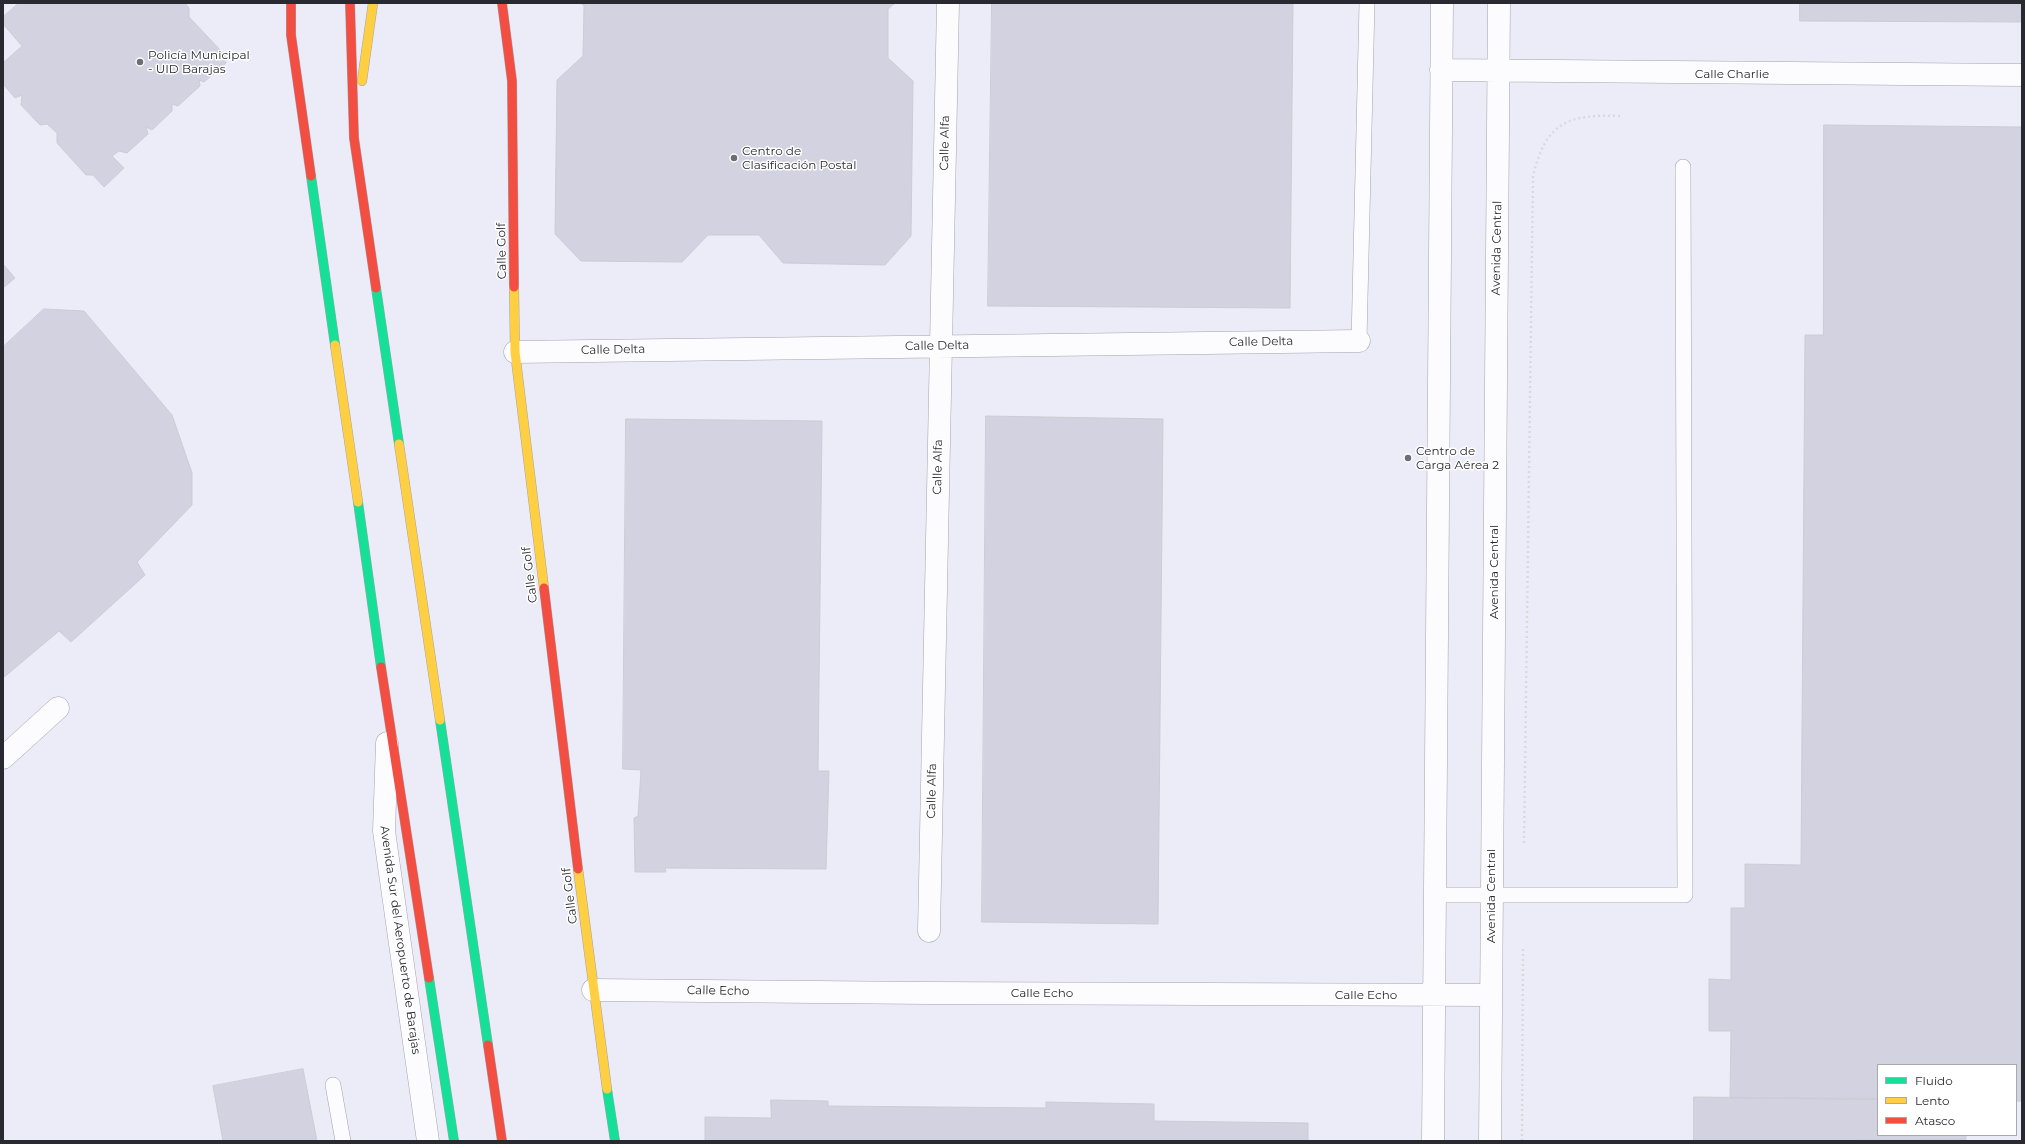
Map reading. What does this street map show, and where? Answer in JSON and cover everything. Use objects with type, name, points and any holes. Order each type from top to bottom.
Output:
[{"type":"main road","points":[[291,3],[291,35],[388,714],[454,1141]]},
{"type":"main road","points":[[350,3],[354,138],[502,1141]]},
{"type":"main road","points":[[354,138],[373,3]]},
{"type":"main road","name":"Calle Golf","points":[[502,3],[512,81],[515,352],[593,990],[615,1141]]},
{"type":"street","name":"Calle Alfa","points":[[929,931],[948,3]]},
{"type":"street","points":[[1433,1141],[1442,3]]},
{"type":"street","name":"Avenida Central","points":[[1490,1141],[1499,3]]},
{"type":"street","name":"Calle Charlie","points":[[1441,70],[2022,75]]},
{"type":"street","name":"Calle Delta","points":[[515,352],[1359,341]]},
{"type":"street","points":[[3,758],[58,708]]},
{"type":"street","name":"Avenida Sur del Aeropuerto de Barajas","points":[[388,714],[384,831],[428,1141]]},
{"type":"street","name":"Calle Echo","points":[[593,990],[1491,995]]},
{"type":"lane","points":[[1359,341],[1367,3]]},
{"type":"lane","points":[[1435,895],[1685,895],[1683,167]]},
{"type":"lane","points":[[332,1085],[343,1141]]},
{"type":"path","points":[[1524,843],[1533,176],[1538,154],[1550,135],[1567,121],[1590,115],[1620,116]]},
{"type":"path","points":[[1522,1141],[1523,947]]},
{"type":"building","points":[[19,3],[185,3],[189,8],[189,17],[225,55],[226,63],[204,82],[199,80],[200,86],[178,106],[172,104],[172,111],[152,130],[146,127],[148,134],[127,153],[119,151],[112,156],[124,168],[104,187],[93,175],[86,175],[57,143],[57,133],[47,124],[40,125],[21,105],[22,95],[15,98],[3,84],[3,63],[22,46],[3,24],[3,17]]},
{"type":"building","name":"Centro de Clasificación Postal","points":[[581,3],[895,3],[888,9],[888,58],[913,81],[911,236],[885,265],[783,263],[759,235],[708,235],[682,262],[581,261],[555,234],[557,80],[583,56],[584,6]]},
{"type":"building","points":[[992,3],[1293,3],[1290,308],[988,306]]},
{"type":"building","points":[[1800,3],[2022,3],[2022,22],[1800,21]]},
{"type":"building","points":[[1824,125],[2022,127],[2022,1101],[2017,1101],[2017,1064],[1877,1064],[1877,1099],[1730,1098],[1731,1031],[1709,1031],[1709,979],[1731,980],[1731,908],[1745,908],[1745,864],[1801,865],[1805,335],[1823,335]]},
{"type":"building","points":[[3,264],[15,278],[3,288]]},
{"type":"building","points":[[44,309],[84,311],[172,415],[192,473],[192,505],[137,562],[145,575],[71,642],[59,631],[3,678],[3,347]]},
{"type":"building","points":[[986,416],[1163,419],[1158,924],[982,922]]},
{"type":"building","points":[[626,419],[822,421],[818,771],[829,771],[826,869],[665,868],[666,872],[635,872],[634,818],[638,816],[641,770],[623,769]]},
{"type":"building","points":[[303,1069],[317,1141],[223,1141],[213,1086]]},
{"type":"building","points":[[1694,1097],[1877,1099],[1877,1136],[1966,1136],[1966,1140],[1694,1141]]},
{"type":"building","points":[[771,1100],[828,1101],[828,1106],[1046,1108],[1046,1102],[1154,1104],[1154,1121],[1308,1123],[1308,1141],[705,1141],[705,1117],[771,1118]]},
{"type":"traffic: fast","points":[[311,176],[335,345]]},
{"type":"traffic: fast","points":[[376,288],[399,444]]},
{"type":"traffic: fast","points":[[358,502],[381,667]]},
{"type":"traffic: fast","points":[[440,720],[488,1045]]},
{"type":"traffic: fast","points":[[429,978],[454,1141]]},
{"type":"traffic: fast","points":[[607,1089],[615,1141]]},
{"type":"traffic: slow","points":[[362,81],[373,3]]},
{"type":"traffic: slow","points":[[514,287],[515,352],[544,588]]},
{"type":"traffic: slow","points":[[335,345],[358,502]]},
{"type":"traffic: slow","points":[[399,444],[440,720]]},
{"type":"traffic: slow","points":[[578,869],[607,1089]]},
{"type":"traffic: jam","points":[[291,3],[291,35],[311,176]]},
{"type":"traffic: jam","points":[[350,3],[354,138],[376,288]]},
{"type":"traffic: jam","points":[[502,3],[512,81],[514,287]]},
{"type":"traffic: jam","points":[[544,588],[578,869]]},
{"type":"traffic: jam","points":[[381,667],[429,978]]},
{"type":"traffic: jam","points":[[488,1045],[502,1141]]},
{"type":"place","name":"Policía Municipal - UID Barajas","points":[[140,62]]},
{"type":"place","name":"Centro de Clasificación Postal","points":[[734,158]]},
{"type":"place","name":"Centro de Carga Aérea 2","points":[[1408,458]]}]
